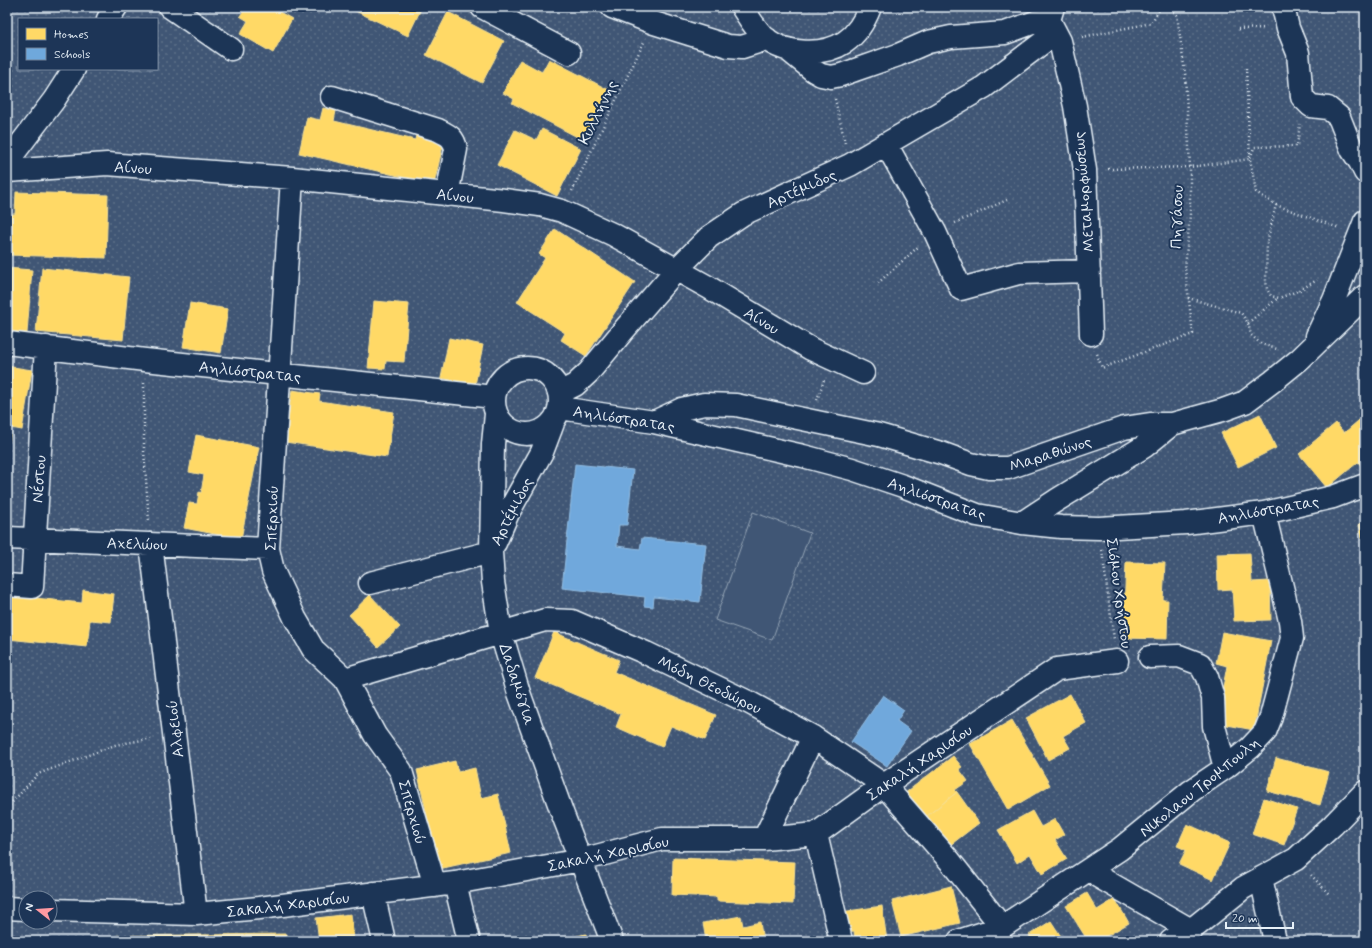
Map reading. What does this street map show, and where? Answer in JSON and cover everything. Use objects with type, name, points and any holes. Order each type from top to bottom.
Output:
[{"type":"street","points":[[109,18],[116,7]]},
{"type":"street","points":[[170,7],[231,49]]},
{"type":"street","points":[[482,7],[569,53]]},
{"type":"street","points":[[612,7],[654,23],[728,46],[742,47],[767,39]]},
{"type":"street","points":[[742,7],[752,24],[767,39],[787,49],[814,71],[821,75],[831,77],[862,68],[928,42],[951,37],[1005,34],[1035,22],[1049,11]]},
{"type":"street","points":[[787,49],[806,52],[835,47],[846,41],[863,24],[870,7]]},
{"type":"street","points":[[1282,8],[1298,53],[1302,97],[1311,106],[1328,108],[1339,117],[1352,150],[1365,172]]},
{"type":"street","name":"Μεταμορφώσεως","points":[[1049,11],[1060,41],[1075,106],[1085,170],[1091,334]]},
{"type":"street","name":"Αρτέμιδος","points":[[370,583],[491,552],[508,513],[542,452],[557,408],[575,385],[589,372],[676,270],[708,237],[743,214],[850,165],[984,87],[1046,40],[1049,11]]},
{"type":"street","points":[[7,162],[54,100],[73,70]]},
{"type":"street","points":[[332,97],[438,130],[450,136],[455,142],[456,149],[447,194]]},
{"type":"street","points":[[886,144],[935,232],[961,289],[1019,273],[1089,271]]},
{"type":"street","name":"Αίνου","points":[[7,171],[108,164],[292,178],[540,205],[562,211],[614,235],[708,287],[811,349],[863,373]]},
{"type":"street","name":"Σπερχιού","points":[[292,178],[268,549],[273,571],[295,618],[313,649],[345,679],[375,735],[402,771],[445,884],[469,941]]},
{"type":"street","points":[[1306,353],[1334,300],[1365,221]]},
{"type":"street","name":"Μαραθώνος","points":[[654,422],[682,409],[704,404],[736,405],[879,435],[941,453],[971,464],[989,468],[1008,468],[1124,428],[1150,424],[1172,424],[1223,410],[1245,402],[1274,382],[1365,296]]},
{"type":"street","name":"Αηλιόστρατας","points":[[7,343],[145,360],[279,374],[495,406]]},
{"type":"street","name":"Νέστου","points":[[7,586],[32,587],[46,347]]},
{"type":"street","name":"Αηλιόστρατας","points":[[525,368],[536,369],[547,374],[555,382],[557,408],[544,430],[533,434],[522,435],[511,431],[502,424],[495,406],[497,386],[504,377],[514,371],[525,368]]},
{"type":"street","name":"Δαδαμόγια","points":[[495,406],[491,552],[493,582],[501,633],[519,693],[562,815],[612,941]]},
{"type":"street","name":"Αηλιόστρατας","points":[[557,408],[654,422],[824,462],[903,486],[977,515],[1022,523],[1061,527],[1099,528],[1186,523],[1264,513],[1333,497],[1365,485]]},
{"type":"street","points":[[1022,523],[1145,446],[1172,424]]},
{"type":"street","name":"Νικολαου Τρομπουλη","points":[[959,941],[1002,927],[1120,849],[1191,791],[1225,768],[1250,748],[1266,732],[1292,638],[1290,621],[1264,513]]},
{"type":"street","name":"Αχελώου","points":[[7,538],[268,549]]},
{"type":"street","name":"Αλφειού","points":[[151,544],[196,914]]},
{"type":"street","name":"Μόδη Θεοδώρου","points":[[345,679],[545,620],[572,621],[646,653],[750,703],[813,737],[884,785],[950,861],[1002,927]]},
{"type":"street","points":[[1150,657],[1179,656],[1200,664],[1207,677],[1213,698],[1214,726],[1225,768]]},
{"type":"street","name":"Σακαλή Χαρισίου","points":[[58,910],[196,914],[259,908],[445,884],[580,860],[662,839],[764,839],[816,834],[884,785],[1057,669],[1117,661]]},
{"type":"street","points":[[764,839],[813,737]]},
{"type":"street","points":[[1171,941],[1193,936],[1243,888],[1296,859],[1333,826],[1365,792]]},
{"type":"street","points":[[816,834],[841,941]]},
{"type":"street","points":[[1099,877],[1193,936]]},
{"type":"street","points":[[1261,878],[1275,941]]},
{"type":"street","points":[[373,894],[384,941]]},
{"type":"street","points":[[7,908],[18,909]]},
{"type":"path","points":[[1060,41],[1152,23],[1161,7]]},
{"type":"path","name":"Πηγάσου","points":[[1102,368],[1193,334],[1185,268],[1190,215],[1190,167],[1185,73],[1177,15],[1169,7]]},
{"type":"path","name":"Κυλλήνης","points":[[562,211],[654,23]]},
{"type":"path","points":[[1246,68],[1250,159],[1256,192],[1276,205],[1327,224]]},
{"type":"path","points":[[831,77],[850,165]]},
{"type":"path","points":[[1250,159],[1254,147],[1297,146],[1302,97]]},
{"type":"path","points":[[1085,170],[1190,167],[1250,159]]},
{"type":"path","points":[[1276,205],[1267,242],[1266,280],[1267,289],[1271,296],[1279,298]]},
{"type":"path","points":[[1248,323],[1279,298],[1300,290],[1326,275],[1343,276]]},
{"type":"path","points":[[1188,298],[1241,313],[1248,323],[1251,335],[1260,344],[1306,353]]},
{"type":"path","points":[[810,420],[831,359]]},
{"type":"path","points":[[145,360],[143,411],[144,451],[151,544]]},
{"type":"path","name":"Σιόμου Χρήστου","points":[[1099,528],[1117,661]]},
{"type":"path","points":[[7,808],[38,774],[115,744],[174,734]]},
{"type":"shaded area","points":[[7,7],[1365,7],[1365,941],[7,941]]},
{"type":"shaded area","points":[[753,512],[810,533],[772,640],[715,620]]},
{"type":"building: Homes","points":[[246,7],[271,7],[292,19],[273,53],[240,34],[248,21],[240,16]]},
{"type":"building: Homes","points":[[347,7],[418,7],[421,9],[408,36]]},
{"type":"building: Homes","points":[[448,12],[504,41],[482,83],[426,55]]},
{"type":"building: Homes","points":[[549,59],[609,90],[583,140],[512,103],[514,99],[503,93],[520,60],[542,72]]},
{"type":"building: Homes","points":[[323,108],[336,111],[334,121],[415,140],[416,135],[444,141],[434,184],[299,153],[307,117],[320,120]]},
{"type":"building: Homes","points":[[542,129],[581,149],[557,196],[497,165],[515,130],[536,140]]},
{"type":"building: Homes","points":[[16,192],[108,195],[106,258],[7,255],[7,214],[15,214]]},
{"type":"building: Homes","points":[[555,229],[635,282],[586,356],[561,340],[565,333],[517,302],[545,258],[539,254]]},
{"type":"building: Homes","points":[[7,268],[32,270],[27,333],[7,331]]},
{"type":"building: Homes","points":[[42,268],[129,277],[123,340],[36,332]]},
{"type":"building: Homes","points":[[374,301],[409,304],[404,362],[386,361],[385,369],[368,368]]},
{"type":"building: Homes","points":[[190,303],[228,309],[221,353],[183,347]]},
{"type":"building: Homes","points":[[449,338],[483,345],[475,385],[441,378]]},
{"type":"building: Homes","points":[[7,366],[32,370],[22,430],[11,428],[9,441],[7,440]]},
{"type":"building: Homes","points":[[292,390],[320,394],[319,401],[394,412],[387,457],[285,442]]},
{"type":"building: Homes","points":[[1260,414],[1276,448],[1238,467],[1221,433]]},
{"type":"building: Homes","points":[[1365,415],[1365,470],[1358,462],[1327,488],[1299,454],[1336,423],[1344,433]]},
{"type":"building: Homes","points":[[196,435],[259,447],[241,539],[184,528],[189,503],[197,504],[199,492],[201,493],[204,475],[189,472]]},
{"type":"building: Homes","points":[[1365,523],[1365,552],[1359,524]]},
{"type":"building: Homes","points":[[1250,553],[1252,582],[1270,581],[1271,620],[1234,621],[1232,589],[1218,590],[1217,554]]},
{"type":"building: Homes","points":[[1126,562],[1165,563],[1163,600],[1168,600],[1167,639],[1123,638]]},
{"type":"building: Homes","points":[[83,590],[114,594],[111,622],[90,620],[87,647],[7,639],[7,595],[82,603]]},
{"type":"building: Homes","points":[[370,595],[400,627],[378,647],[349,615]]},
{"type":"building: Homes","points":[[554,632],[619,660],[614,672],[716,715],[705,740],[671,726],[662,747],[616,727],[621,714],[535,678]]},
{"type":"building: Homes","points":[[1222,632],[1271,641],[1254,730],[1216,723],[1227,666],[1216,663]]},
{"type":"building: Homes","points":[[1070,694],[1086,723],[1063,736],[1070,748],[1048,760],[1026,718]]},
{"type":"building: Homes","points":[[1012,720],[1050,785],[1008,810],[970,744]]},
{"type":"building: Homes","points":[[953,756],[962,767],[959,769],[968,781],[955,790],[957,792],[923,819],[904,794]]},
{"type":"building: Homes","points":[[1276,758],[1329,772],[1320,805],[1267,791]]},
{"type":"building: Homes","points":[[455,761],[458,772],[475,768],[481,798],[498,794],[511,853],[439,869],[417,770]]},
{"type":"building: Homes","points":[[957,792],[979,823],[949,846],[927,816]]},
{"type":"building: Homes","points":[[1264,798],[1297,809],[1284,845],[1252,834]]},
{"type":"building: Homes","points":[[1032,811],[1041,827],[1055,819],[1064,835],[1055,840],[1067,859],[1042,874],[1030,854],[1017,863],[998,830]]},
{"type":"building: Homes","points":[[1187,824],[1230,843],[1213,880],[1179,864],[1186,850],[1177,846]]},
{"type":"building: Homes","points":[[673,858],[795,862],[793,904],[717,901],[717,897],[672,895]]},
{"type":"building: Homes","points":[[951,886],[960,923],[901,937],[892,901]]},
{"type":"building: Homes","points":[[1087,893],[1097,910],[1115,899],[1129,923],[1105,937],[1108,941],[1088,941],[1066,906]]},
{"type":"building: Homes","points":[[882,906],[887,941],[855,941],[854,931],[844,932],[841,912]]},
{"type":"building: Homes","points":[[351,914],[354,941],[319,941],[316,918]]},
{"type":"building: Homes","points":[[741,916],[743,926],[760,922],[763,941],[706,941],[703,923]]},
{"type":"building: Homes","points":[[1051,921],[1064,941],[1032,941],[1029,935]]},
{"type":"building: Homes","points":[[287,934],[287,941],[116,941],[116,936]]},
{"type":"building: Homes","points":[[586,934],[587,941],[555,941]]},
{"type":"building: Schools","points":[[575,464],[633,470],[627,525],[619,525],[617,546],[640,549],[642,538],[706,544],[700,602],[654,597],[653,607],[644,606],[645,597],[562,588]]},
{"type":"building: Schools","points":[[883,695],[904,710],[897,721],[911,731],[887,766],[851,742]]}]
